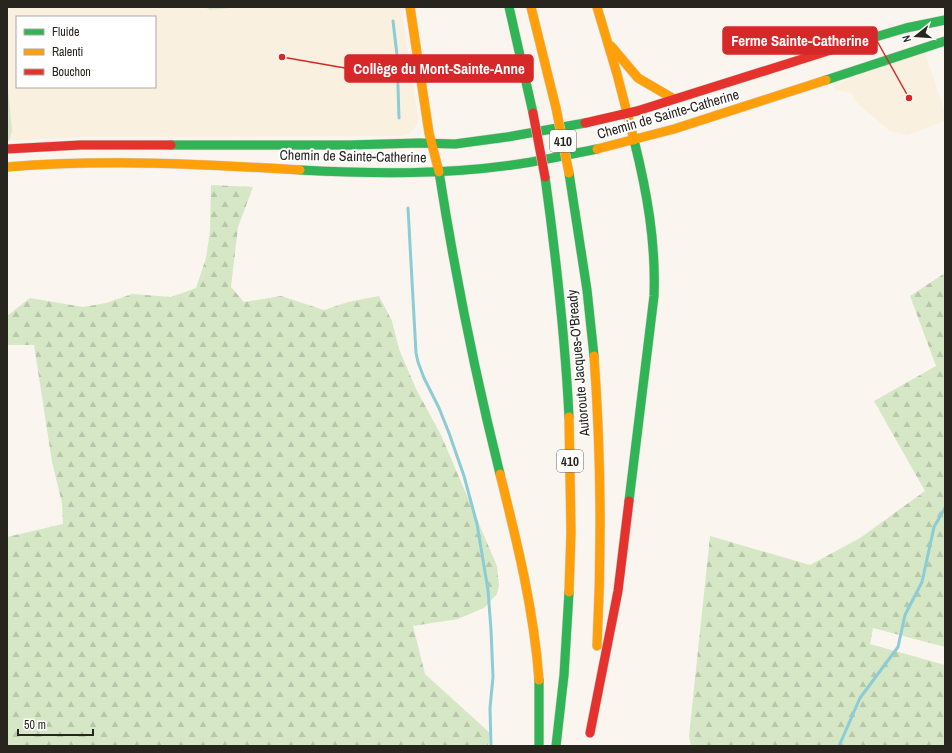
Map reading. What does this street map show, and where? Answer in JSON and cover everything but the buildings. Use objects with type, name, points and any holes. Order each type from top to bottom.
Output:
[{"type":"main road","points":[[410,7],[429,133],[439,172],[455,272],[470,352],[530,608],[537,657],[539,690],[539,746]]},
{"type":"main road","name":"Autoroute Jacques-O'Bready","points":[[509,7],[544,177],[562,310],[567,370],[571,522],[564,668],[556,746]]},
{"type":"main road","name":"Autoroute Jacques-O'Bready","points":[[531,7],[556,108],[569,173],[579,232],[594,367],[601,510],[600,582],[589,736],[618,591],[654,296],[655,257],[652,223],[634,140]]},
{"type":"main road","points":[[597,7],[608,41],[634,140]]},
{"type":"main road","name":"Chemin de Sainte-Catherine","points":[[7,150],[80,145],[455,144],[531,134],[628,113],[868,38],[945,20]]},
{"type":"main road","points":[[608,41],[638,78],[674,99]]},
{"type":"main road","name":"Chemin de Sainte-Catherine","points":[[7,167],[48,163],[98,162],[225,165],[359,174],[439,172],[536,161],[580,153],[634,140],[781,95],[945,41]]},
{"type":"shaded area","points":[[7,7],[401,7],[418,116],[416,126],[409,134],[400,136],[86,137],[7,141]]},
{"type":"shaded area","points":[[925,52],[945,113],[945,121],[907,135],[890,131],[855,101],[852,93],[835,90],[833,85]]},
{"type":"green space","points":[[205,7],[241,7],[210,10]]},
{"type":"green space","points":[[7,77],[12,131],[9,141],[7,141]]},
{"type":"green space","points":[[211,185],[253,187],[238,227],[231,287],[244,302],[281,296],[324,310],[348,302],[379,296],[392,321],[399,349],[416,389],[441,435],[497,566],[499,585],[497,594],[484,608],[458,619],[413,626],[425,674],[490,733],[488,746],[7,746],[7,537],[63,524],[62,503],[52,462],[34,345],[7,345],[7,316],[30,298],[83,307],[106,303],[132,294],[171,297],[196,288],[206,258],[210,231]]},
{"type":"green space","points":[[945,273],[945,647],[873,628],[870,644],[945,665],[945,746],[691,746],[689,736],[710,536],[810,565],[860,538],[925,491],[874,401],[936,366],[910,296]]},
{"type":"waterway","points":[[393,21],[397,55],[399,118]]},
{"type":"waterway","points":[[408,208],[416,353],[424,378],[439,408],[449,433],[464,476],[477,524],[488,590],[493,677],[490,708],[491,746]]},
{"type":"waterway","points":[[839,746],[860,698],[898,647],[905,615],[922,582],[934,527],[945,508]]},
{"type":"traffic: fast","points":[[509,7],[533,113]]},
{"type":"traffic: fast","points":[[834,49],[906,28],[945,20]]},
{"type":"traffic: fast","points":[[826,80],[945,41]]},
{"type":"traffic: fast","points":[[171,145],[455,144],[507,137],[585,123]]},
{"type":"traffic: fast","points":[[629,501],[654,296],[654,256],[650,217],[634,140]]},
{"type":"traffic: fast","points":[[300,170],[382,173],[437,172],[492,168],[597,149]]},
{"type":"traffic: fast","points":[[439,172],[466,324],[500,474]]},
{"type":"traffic: fast","points":[[569,173],[587,290],[594,356]]},
{"type":"traffic: fast","points":[[545,177],[560,297],[569,417]]},
{"type":"traffic: fast","points":[[556,746],[564,675],[569,592]]},
{"type":"traffic: fast","points":[[539,680],[539,746]]},
{"type":"traffic: slow","points":[[410,7],[429,133],[439,172]]},
{"type":"traffic: slow","points":[[531,7],[556,108]]},
{"type":"traffic: slow","points":[[597,7],[617,74],[634,140]]},
{"type":"traffic: slow","points":[[611,46],[638,78],[674,99]]},
{"type":"traffic: slow","points":[[597,149],[674,129],[826,80]]},
{"type":"traffic: slow","points":[[556,108],[569,173]]},
{"type":"traffic: slow","points":[[7,167],[81,163],[154,163],[300,170]]},
{"type":"traffic: slow","points":[[594,356],[600,501],[600,573],[597,646]]},
{"type":"traffic: slow","points":[[569,417],[571,532],[569,592]]},
{"type":"traffic: slow","points":[[500,474],[529,602],[537,654],[539,680]]},
{"type":"traffic: jam","points":[[585,123],[637,111],[834,49]]},
{"type":"traffic: jam","points":[[533,113],[545,177]]},
{"type":"traffic: jam","points":[[7,149],[80,145],[171,145]]},
{"type":"traffic: jam","points":[[590,733],[618,591],[629,501]]},
{"type":"place","name":"Collège du Mont-Sainte-Anne","points":[[282,57]]},
{"type":"place","name":"Ferme Sainte-Catherine","points":[[909,98]]}]
